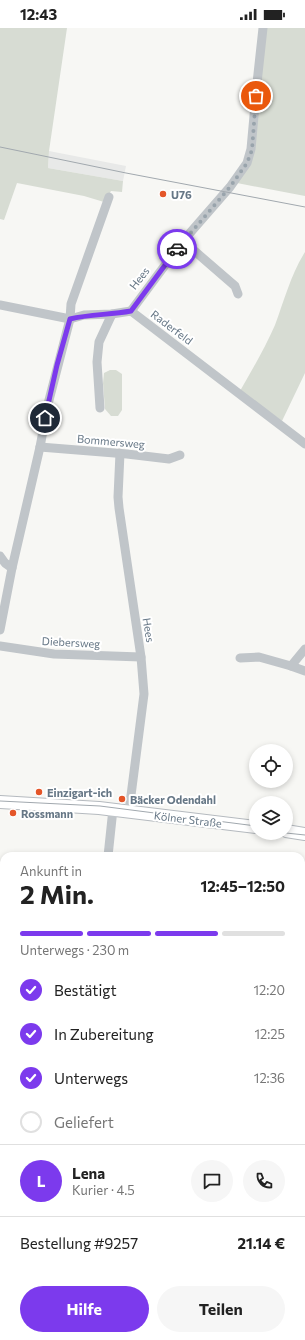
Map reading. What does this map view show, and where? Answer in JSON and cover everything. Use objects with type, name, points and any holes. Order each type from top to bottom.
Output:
[{"type":"main road","name":"Kölner Straße","points":[[0,802],[112,809],[249,826]]},
{"type":"main road","points":[[293,832],[305,834]]},
{"type":"street","name":"Hees","points":[[131,311],[183,241],[244,169],[252,150],[263,28]]},
{"type":"street","points":[[0,630],[48,404],[70,319],[71,304],[109,197]]},
{"type":"street","points":[[183,241],[236,286],[238,294]]},
{"type":"street","points":[[0,305],[70,319],[84,315],[112,314],[131,311]]},
{"type":"street","name":"Raderfeld","points":[[131,311],[305,444]]},
{"type":"street","points":[[100,408],[97,362],[99,342],[112,314]]},
{"type":"street","name":"Bommersweg","points":[[40,446],[169,459],[180,455]]},
{"type":"street","name":"Hees","points":[[120,453],[118,497],[141,657],[144,694],[129,811]]},
{"type":"street","points":[[0,556],[5,563],[12,568]]},
{"type":"street","name":"Diebersweg","points":[[0,646],[54,654],[141,657]]},
{"type":"street","points":[[291,666],[305,648]]},
{"type":"street","points":[[240,658],[259,657],[305,671]]},
{"type":"street","points":[[108,852],[112,809]]},
{"type":"shaded area","points":[[0,28],[67,28],[49,151],[48,168],[123,181],[122,192],[111,191],[104,202],[84,196],[17,183],[4,220],[0,219]]},
{"type":"shaded area","points":[[266,28],[305,28],[305,196],[237,183],[248,167]]},
{"type":"shaded area","points":[[49,151],[126,166],[123,181],[48,168]]},
{"type":"shaded area","points":[[305,252],[305,373],[282,421],[240,391],[271,334],[292,278]]},
{"type":"shaded area","points":[[110,370],[116,370],[122,374],[122,410],[118,416],[111,416],[105,409],[103,383],[104,373]]},
{"type":"tram line","points":[[0,147],[305,207]]},
{"type":"tram line","points":[[0,801],[100,806],[249,825]]},
{"type":"tram line","points":[[293,834],[305,835]]},
{"type":"way so far","points":[[177,249],[244,169],[252,150],[256,96]]},
{"type":"place","name":"U76","points":[[163,194]]},
{"type":"place","name":"Einzigart-ich","points":[[39,792]]},
{"type":"place","name":"Bäcker Odendahl","points":[[122,799]]},
{"type":"place","name":"Rossmann","points":[[13,813]]},
{"type":"route","points":[[45,418],[57,365],[70,319],[84,315],[112,314],[131,311],[136,302],[177,249]]}]
